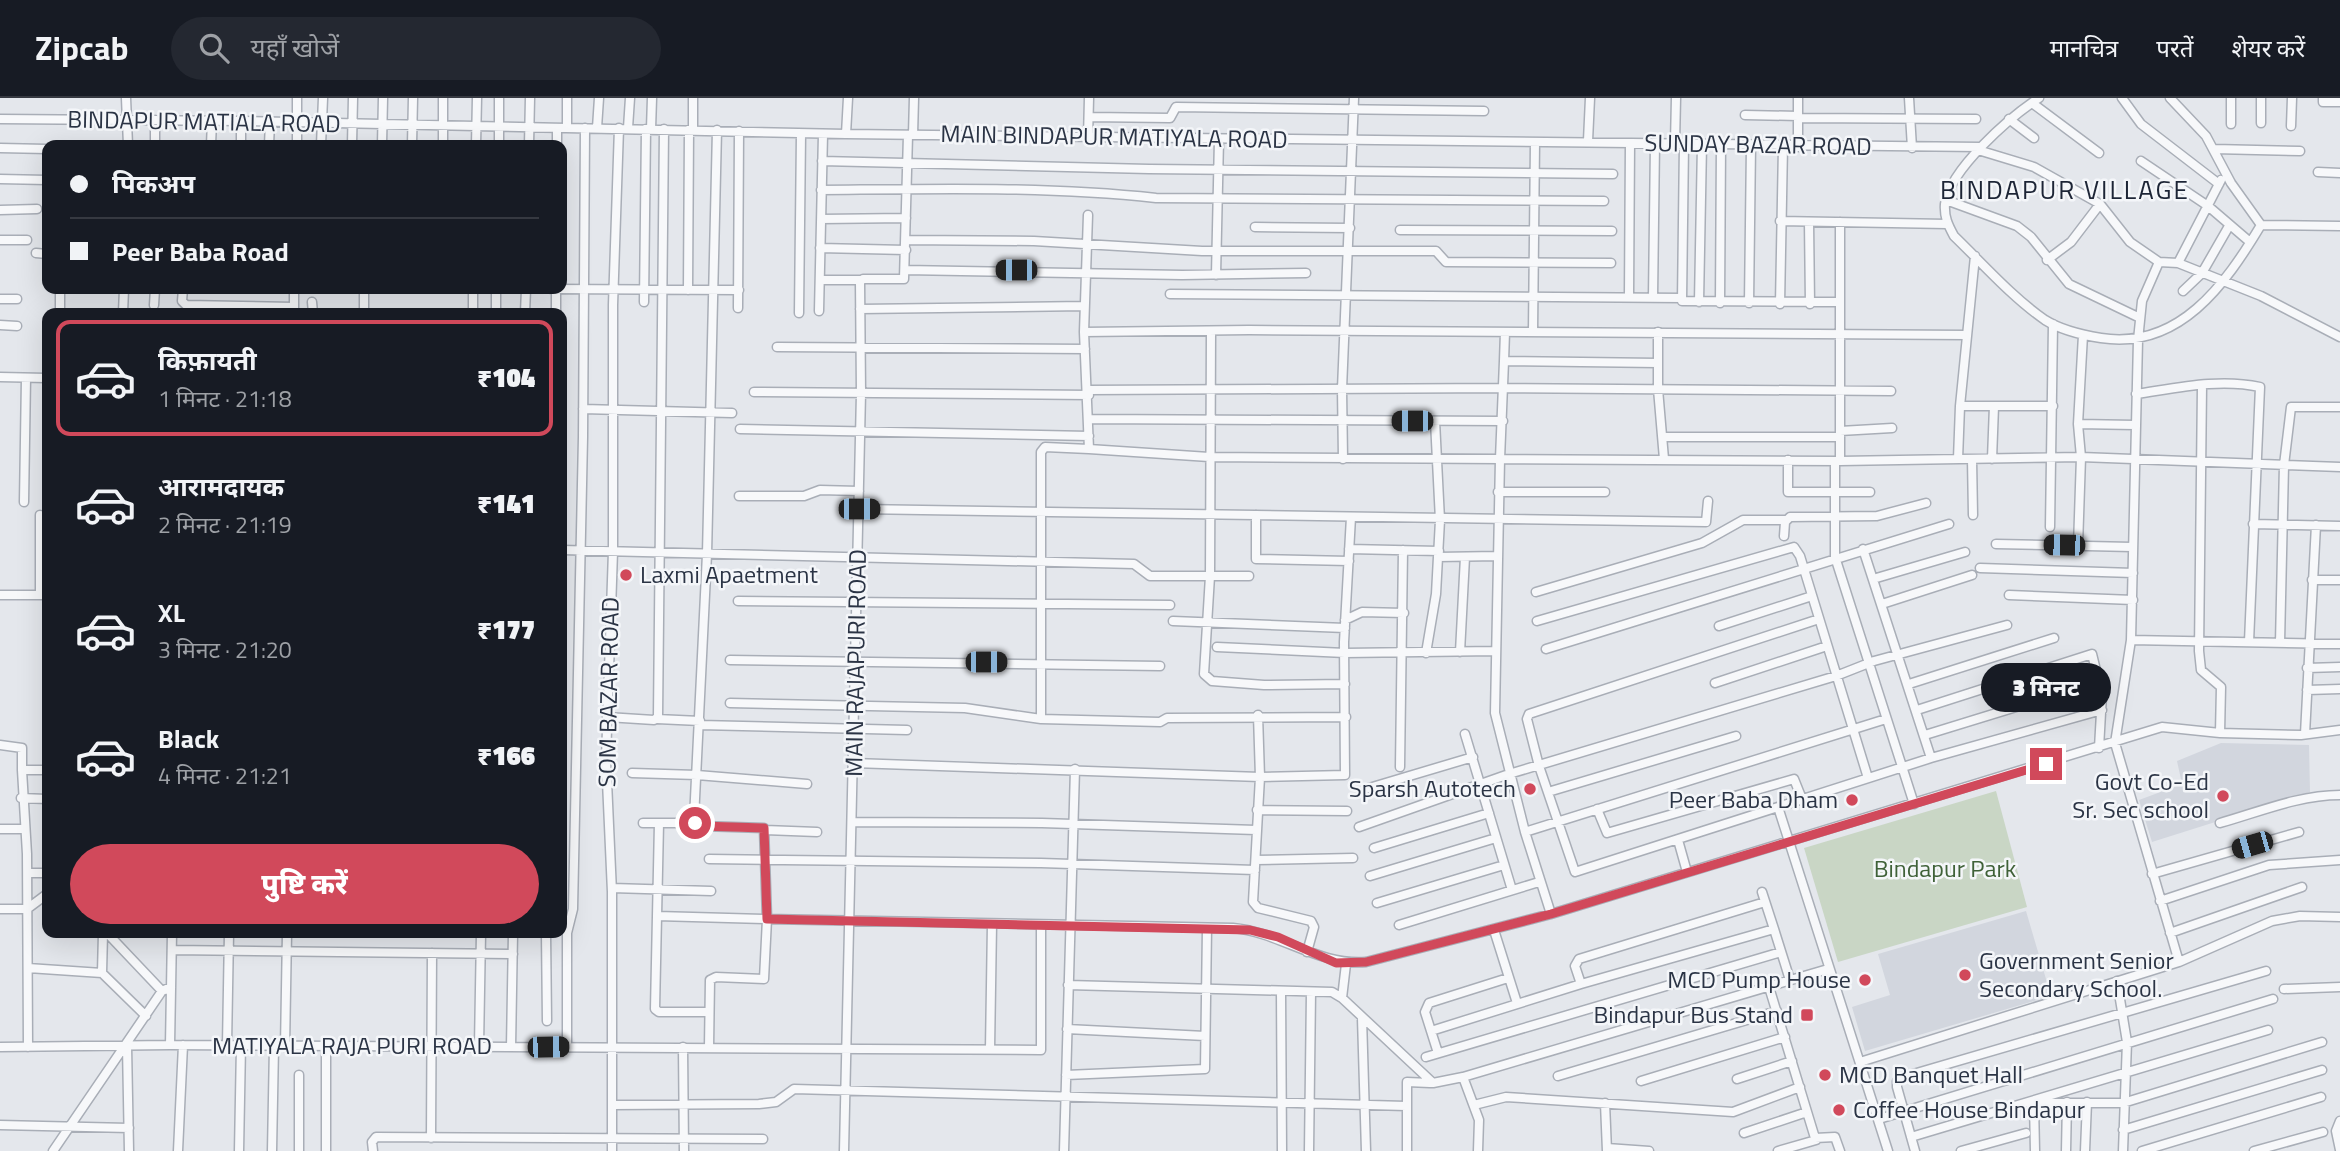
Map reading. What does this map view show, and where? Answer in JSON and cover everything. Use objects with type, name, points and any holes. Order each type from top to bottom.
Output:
[{"type":"street","points":[[127,98],[128,140]]},
{"type":"street","points":[[297,98],[297,140]]},
{"type":"street","points":[[321,140],[323,98]]},
{"type":"street","points":[[352,140],[353,98]]},
{"type":"street","points":[[382,140],[383,98]]},
{"type":"street","points":[[412,140],[413,98]]},
{"type":"street","points":[[443,98],[443,140]]},
{"type":"street","points":[[476,140],[477,98]]},
{"type":"street","points":[[499,98],[499,140]]},
{"type":"street","points":[[529,140],[530,98]]},
{"type":"street","points":[[567,98],[567,126]]},
{"type":"street","points":[[597,128],[599,98]]},
{"type":"street","name":"SOM BAZAR ROAD","points":[[612,1151],[614,1047],[607,718],[613,551],[614,289],[623,128],[630,98]]},
{"type":"street","points":[[644,302],[648,129],[652,98]]},
{"type":"street","points":[[688,290],[693,98]]},
{"type":"street","points":[[846,134],[848,98]]},
{"type":"street","points":[[820,280],[902,281],[905,270],[908,163],[914,98]]},
{"type":"street","points":[[1088,138],[1089,98]]},
{"type":"street","points":[[1343,459],[1342,389],[1350,253],[1350,169],[1354,140],[1354,98]]},
{"type":"street","points":[[1588,141],[1590,98]]},
{"type":"street","points":[[1676,98],[1680,143],[1683,302],[1840,302]]},
{"type":"street","points":[[1797,98],[1798,147]]},
{"type":"street","points":[[1909,98],[1912,148]]},
{"type":"street","points":[[2122,98],[2141,124],[2219,184]]},
{"type":"street","points":[[2170,98],[2214,149],[2261,225]]},
{"type":"street","points":[[2231,98],[2231,124]]},
{"type":"street","points":[[2261,98],[2261,123]]},
{"type":"street","points":[[2291,126],[2292,98]]},
{"type":"street","points":[[2323,98],[2323,102],[2340,102]]},
{"type":"street","points":[[2099,153],[2031,101],[2008,119],[1979,149],[1946,200],[1947,224],[1954,236],[2028,306],[2053,324],[2083,335],[2138,340],[2176,325],[2224,281],[2261,225]]},
{"type":"street","points":[[1089,117],[1170,118],[1176,107],[1484,111]]},
{"type":"street","points":[[1745,115],[1976,119]]},
{"type":"street","name":"BINDAPUR MATIALA ROAD","points":[[0,119],[623,128]]},
{"type":"street","points":[[2008,119],[2034,138]]},
{"type":"street","points":[[155,140],[156,120]]},
{"type":"street","points":[[211,140],[212,121]]},
{"type":"street","points":[[241,121],[241,140]]},
{"type":"street","points":[[269,140],[270,122]]},
{"type":"street","points":[[557,128],[557,140]]},
{"type":"street","points":[[567,930],[573,909],[583,409],[585,128]]},
{"type":"street","points":[[623,128],[691,130]]},
{"type":"street","points":[[657,719],[664,130]]},
{"type":"street","name":"MAIN BINDAPUR MATIYALA ROAD","points":[[691,130],[802,134],[1535,142]]},
{"type":"street","points":[[695,823],[707,554],[717,130]]},
{"type":"street","points":[[738,308],[739,131]]},
{"type":"street","points":[[799,313],[802,134]]},
{"type":"street","points":[[819,311],[823,134]]},
{"type":"street","points":[[1216,275],[1219,139]]},
{"type":"street","points":[[1533,332],[1535,142]]},
{"type":"street","name":"SUNDAY BAZAR ROAD","points":[[1535,142],[1979,149],[2034,167],[2100,204]]},
{"type":"street","points":[[1629,296],[1630,143]]},
{"type":"street","points":[[1653,299],[1655,143]]},
{"type":"street","points":[[1699,302],[1702,144]]},
{"type":"street","points":[[1720,303],[1721,144]]},
{"type":"street","points":[[1749,303],[1751,145]]},
{"type":"street","points":[[1780,304],[1783,146]]},
{"type":"street","points":[[0,148],[42,149]]},
{"type":"street","points":[[2214,149],[2300,151]]},
{"type":"street","points":[[822,161],[1613,173]]},
{"type":"street","points":[[2141,161],[2208,206],[2250,242]]},
{"type":"street","points":[[2178,263],[2226,171]]},
{"type":"street","points":[[2318,173],[2340,173]]},
{"type":"street","points":[[0,179],[42,180]]},
{"type":"street","points":[[821,190],[1058,190],[1156,198],[1216,199],[1604,201]]},
{"type":"street","points":[[1946,200],[2017,226],[2031,237],[2047,260],[2074,287],[2140,318]]},
{"type":"street","points":[[2047,260],[2071,242],[2100,204],[2130,242],[2159,262],[2178,263],[2224,281],[2340,337]]},
{"type":"street","points":[[0,210],[37,209]]},
{"type":"street","points":[[1088,215],[1084,332],[1089,392],[1089,449]]},
{"type":"street","points":[[821,219],[906,218]]},
{"type":"street","points":[[1780,221],[1947,224]]},
{"type":"street","points":[[1809,222],[1810,304]]},
{"type":"street","points":[[1840,222],[1842,391],[1835,492],[1835,557],[1913,804]]},
{"type":"street","points":[[2261,225],[2340,226]]},
{"type":"street","points":[[2183,291],[2202,273],[2229,226]]},
{"type":"street","points":[[1255,227],[1350,228]]},
{"type":"street","points":[[1400,230],[1612,232]]},
{"type":"street","points":[[0,240],[27,240]]},
{"type":"street","points":[[820,248],[1086,243],[1215,251],[1436,251],[1447,262],[1611,263]]},
{"type":"street","points":[[37,253],[42,254]]},
{"type":"street","points":[[1958,459],[1960,406],[1975,256]]},
{"type":"street","points":[[2159,262],[2144,292],[2140,318],[2133,461],[2131,640],[2115,743],[2179,962]]},
{"type":"street","points":[[905,270],[1216,275],[1306,273]]},
{"type":"street","name":"MAIN RAJAPURI ROAD","points":[[844,1151],[862,393],[860,280]]},
{"type":"street","points":[[567,289],[739,290]]},
{"type":"street","points":[[154,305],[155,294]]},
{"type":"street","points":[[183,294],[182,300],[186,305],[251,308]]},
{"type":"street","points":[[1170,294],[1682,298]]},
{"type":"street","points":[[0,299],[17,299]]},
{"type":"street","points":[[312,302],[313,308]]},
{"type":"street","points":[[860,309],[1084,306]]},
{"type":"street","points":[[2050,527],[2053,324]]},
{"type":"street","points":[[0,325],[17,326]]},
{"type":"street","points":[[1210,331],[1210,576],[1204,674],[1212,681],[1264,685],[1345,684]]},
{"type":"street","points":[[1084,332],[1967,335]]},
{"type":"street","points":[[1505,332],[1497,520],[1494,713],[1539,882],[1551,914]]},
{"type":"street","points":[[1658,332],[1658,389],[1664,459]]},
{"type":"street","points":[[2078,546],[2081,457],[2078,425],[2083,335]]},
{"type":"street","points":[[778,347],[1085,349]]},
{"type":"street","points":[[1504,361],[1658,363]]},
{"type":"street","points":[[0,377],[42,378]]},
{"type":"street","points":[[24,502],[26,378]]},
{"type":"street","points":[[2136,394],[2176,386],[2236,382],[2260,387],[2249,642]]},
{"type":"street","points":[[2202,386],[2199,641],[2201,670],[2218,683],[2221,690],[2220,733]]},
{"type":"street","points":[[754,392],[1089,392],[1210,388],[1891,391]]},
{"type":"street","points":[[1960,406],[2053,406]]},
{"type":"street","points":[[1992,459],[1994,406]]},
{"type":"street","points":[[2280,643],[2284,465],[2291,407],[2340,407]]},
{"type":"street","points":[[583,409],[732,412]]},
{"type":"street","points":[[1089,419],[1503,421]]},
{"type":"street","points":[[1426,653],[1436,594],[1440,520],[1435,421]]},
{"type":"street","points":[[2078,425],[2135,425]]},
{"type":"street","points":[[1663,437],[1840,434],[1892,428]]},
{"type":"street","points":[[740,429],[1089,436]]},
{"type":"street","points":[[1041,719],[1039,662],[1042,449],[1089,449],[1209,457],[1343,459],[1838,461],[2050,460],[2081,457],[2340,467]]},
{"type":"street","points":[[1972,459],[1973,515]]},
{"type":"street","points":[[1788,460],[1788,492],[1870,492]]},
{"type":"street","points":[[739,496],[804,496],[815,491],[859,491]]},
{"type":"street","points":[[1498,492],[1605,492]]},
{"type":"street","points":[[859,509],[1041,509],[1440,520],[1706,522],[1708,501]]},
{"type":"street","points":[[1536,593],[1702,543],[1736,522],[1786,520],[1790,517],[1880,516],[1926,503]]},
{"type":"street","points":[[40,514],[42,554]]},
{"type":"street","points":[[1256,515],[1256,559],[1349,561]]},
{"type":"street","points":[[853,763],[1259,777],[1345,775],[1345,624],[1351,517]]},
{"type":"street","points":[[1784,536],[1786,520]]},
{"type":"street","points":[[1546,649],[1835,557],[1949,524]]},
{"type":"street","points":[[2253,524],[2340,526]]},
{"type":"street","points":[[2305,734],[2316,526]]},
{"type":"street","points":[[1996,544],[2132,547]]},
{"type":"street","points":[[1537,621],[1790,547],[1797,550],[1868,778]]},
{"type":"street","points":[[1349,549],[1497,556]]},
{"type":"street","points":[[567,550],[1137,564],[1150,576],[1249,576]]},
{"type":"street","points":[[1399,767],[1404,653],[1403,550]]},
{"type":"street","points":[[1863,550],[1931,758]]},
{"type":"street","points":[[1873,579],[1965,552]]},
{"type":"street","points":[[1460,652],[1465,556]]},
{"type":"street","points":[[1980,569],[2133,573]]},
{"type":"street","points":[[1882,604],[1972,575]]},
{"type":"street","points":[[2312,580],[2340,580]]},
{"type":"street","points":[[0,595],[42,595]]},
{"type":"street","points":[[2009,595],[2133,600]]},
{"type":"street","points":[[1719,626],[1812,596]]},
{"type":"street","points":[[738,601],[1170,605]]},
{"type":"street","points":[[1173,621],[1345,624],[1362,612],[1404,613]]},
{"type":"street","points":[[1819,619],[1533,712],[1527,719],[1539,766],[1574,869],[1578,873],[1931,758],[2102,710]]},
{"type":"street","points":[[1359,827],[1509,774],[1836,676],[1868,663],[2007,625]]},
{"type":"street","points":[[1909,684],[2054,638]]},
{"type":"street","points":[[2131,640],[2340,644]]},
{"type":"street","points":[[1715,682],[1827,646]]},
{"type":"street","points":[[1217,647],[1345,653],[1495,651]]},
{"type":"street","points":[[1917,710],[2092,654],[2101,681],[2099,748]]},
{"type":"street","points":[[730,660],[856,663],[1039,662],[1160,666]]},
{"type":"street","points":[[2308,668],[2340,667]]},
{"type":"street","points":[[1925,735],[2101,681]]},
{"type":"street","points":[[2306,690],[2340,689]]},
{"type":"street","points":[[730,703],[965,708],[1041,719],[1160,722],[1167,718],[1258,715],[1346,717]]},
{"type":"street","points":[[1258,715],[1255,906],[1314,924],[1307,952]]},
{"type":"street","points":[[607,718],[907,730]]},
{"type":"street","points":[[1525,832],[1886,719]]},
{"type":"street","points":[[657,916],[1208,928],[1263,932],[1307,952],[1346,964],[1397,955],[1551,914],[2168,727],[2220,733],[2305,734],[2340,730]]},
{"type":"street","points":[[1465,734],[1512,890]]},
{"type":"street","points":[[1548,792],[1736,736]]},
{"type":"street","points":[[0,745],[22,748],[21,798],[27,873],[27,1047]]},
{"type":"street","points":[[1369,788],[1473,757]]},
{"type":"street","points":[[1064,1151],[1075,769]]},
{"type":"street","points":[[22,770],[42,770]]},
{"type":"street","points":[[632,773],[807,784]]},
{"type":"street","points":[[1597,809],[1607,833],[1794,779],[1802,799]]},
{"type":"street","points":[[2220,823],[2311,798],[2340,795]]},
{"type":"street","points":[[21,798],[42,799]]},
{"type":"street","points":[[1778,807],[1888,1151]]},
{"type":"street","points":[[1257,810],[1347,811]]},
{"type":"street","points":[[1374,848],[1489,813]]},
{"type":"street","points":[[643,822],[817,832]]},
{"type":"street","points":[[852,822],[1256,830]]},
{"type":"street","points":[[659,823],[656,1011],[709,1012]]},
{"type":"street","points":[[0,829],[24,829]]},
{"type":"street","points":[[709,1047],[712,978],[765,978],[765,830]]},
{"type":"street","points":[[2152,874],[2299,832]]},
{"type":"street","points":[[1370,876],[1496,838]]},
{"type":"street","points":[[1678,840],[1687,872]]},
{"type":"street","points":[[1256,860],[1353,858]]},
{"type":"street","points":[[709,859],[1074,864],[1255,870]]},
{"type":"street","points":[[2160,901],[2269,865],[2340,860]]},
{"type":"street","points":[[1377,903],[1504,864]]},
{"type":"street","points":[[27,873],[42,873]]},
{"type":"street","points":[[1399,925],[1539,882]]},
{"type":"street","points":[[2170,933],[2302,887]]},
{"type":"street","points":[[612,888],[711,891]]},
{"type":"street","points":[[1762,892],[1790,980]]},
{"type":"street","points":[[0,909],[27,909],[42,898]]},
{"type":"street","points":[[1581,984],[1576,966],[1579,959],[1765,902]]},
{"type":"street","points":[[1860,1062],[2179,962],[2258,925],[2284,917],[2340,916]]},
{"type":"street","points":[[990,1049],[992,924]]},
{"type":"street","name":"MATIYALA RAJA PURI ROAD","points":[[0,1047],[241,1045],[1041,1050],[1041,926]]},
{"type":"street","points":[[1066,1075],[1204,1070],[1208,928]]},
{"type":"street","points":[[1431,1031],[1517,1003],[1774,929]]},
{"type":"street","points":[[1494,930],[1517,1003]]},
{"type":"street","points":[[102,973],[105,938]]},
{"type":"street","points":[[111,938],[167,989]]},
{"type":"street","points":[[170,1045],[167,989],[173,938]]},
{"type":"street","points":[[227,1045],[229,938]]},
{"type":"street","points":[[285,1047],[287,938]]},
{"type":"street","points":[[479,1046],[481,938]]},
{"type":"street","points":[[511,1047],[513,938]]},
{"type":"street","points":[[546,938],[547,1021]]},
{"type":"street","points":[[566,938],[566,1047]]},
{"type":"street","points":[[172,950],[513,954]]},
{"type":"street","points":[[1426,1057],[1781,952]]},
{"type":"street","points":[[430,1138],[432,953]]},
{"type":"street","points":[[1342,998],[1346,964]]},
{"type":"street","points":[[28,968],[102,973],[146,1016]]},
{"type":"street","points":[[1407,1151],[1408,1082],[1433,1083],[1463,1077],[1828,970]]},
{"type":"street","points":[[1916,1151],[1897,1087],[1897,1081],[1903,1077],[2266,971]]},
{"type":"street","points":[[1438,1054],[1425,1012],[1429,1003],[1508,978]]},
{"type":"street","points":[[2117,981],[2127,1042],[2123,1151]]},
{"type":"street","points":[[1068,985],[1205,991],[1332,992],[1342,998],[1433,1083]]},
{"type":"street","points":[[1769,987],[1816,1140]]},
{"type":"street","points":[[2284,989],[2340,987]]},
{"type":"street","points":[[53,1151],[68,1125],[167,989]]},
{"type":"street","points":[[1282,992],[1282,1151]]},
{"type":"street","points":[[1309,1151],[1311,992]]},
{"type":"street","points":[[1878,1119],[2273,999]]},
{"type":"street","points":[[1558,1076],[1777,1011]]},
{"type":"street","points":[[1362,1018],[1366,1151]]},
{"type":"street","points":[[1067,1030],[1205,1036]]},
{"type":"street","points":[[1911,1137],[2268,1030]]},
{"type":"street","points":[[1641,1081],[1785,1037]]},
{"type":"street","points":[[2035,1151],[2034,1103],[2123,1103],[2322,1042]]},
{"type":"street","points":[[178,1151],[183,1045]]},
{"type":"street","points":[[239,1151],[241,1045]]},
{"type":"street","points":[[127,1046],[129,1151]]},
{"type":"street","points":[[272,1151],[274,1046]]},
{"type":"street","points":[[326,1046],[326,1151]]},
{"type":"street","points":[[683,1047],[684,1151]]},
{"type":"street","points":[[1737,1079],[1792,1061]]},
{"type":"street","points":[[2123,1130],[2322,1070]]},
{"type":"street","points":[[299,1074],[299,1151]]},
{"type":"street","points":[[1463,1077],[1479,1119],[1478,1151]]},
{"type":"street","points":[[1474,1105],[1506,1097],[1733,1112],[1800,1087]]},
{"type":"street","points":[[612,1105],[776,1102],[794,1089],[1406,1106]]},
{"type":"street","points":[[2142,1151],[2321,1097]]},
{"type":"street","points":[[2066,1151],[2067,1101]]},
{"type":"street","points":[[2085,1151],[2087,1102]]},
{"type":"street","points":[[1605,1103],[1607,1149],[1649,1151]]},
{"type":"street","points":[[1744,1133],[1807,1112]]},
{"type":"street","points":[[2340,1121],[2336,1131],[2340,1150]]},
{"type":"street","points":[[0,1125],[129,1128]]},
{"type":"street","points":[[2254,1151],[2323,1132]]},
{"type":"street","points":[[1961,1151],[2026,1133]]},
{"type":"street","points":[[373,1151],[372,1142],[376,1137],[763,1139]]},
{"type":"street","points":[[1778,1151],[1835,1137],[1840,1151]]},
{"type":"shaded area","name":"Govt Co-Ed Sr. Sec school","points":[[2221,743],[2309,745],[2310,792],[2152,842],[2139,800],[2182,784],[2177,761]]},
{"type":"shaded area","name":"Government Senior Secondary School.","points":[[2026,911],[2051,996],[1865,1051],[1852,1007],[1890,995],[1878,954]]},
{"type":"green space","name":"Bindapur Park","points":[[1996,791],[2027,907],[1838,962],[1804,848]]},
{"type":"place","name":"Laxmi Apaetment","points":[[626,575]]},
{"type":"place","name":"Sparsh Autotech","points":[[1530,789]]},
{"type":"place","name":"Govt Co-Ed Sr. Sec school","points":[[2223,796]]},
{"type":"place","name":"Peer Baba Dham","points":[[1852,800]]},
{"type":"place","name":"Government Senior Secondary School.","points":[[1965,975]]},
{"type":"place","name":"MCD Pump House","points":[[1865,980]]},
{"type":"place","name":"Bindapur Bus Stand","points":[[1807,1015]]},
{"type":"place","name":"MCD Banquet Hall","points":[[1825,1075]]},
{"type":"place","name":"Coffee House Bindapur","points":[[1839,1110]]},
{"type":"district","name":"BINDAPUR VILLAGE","points":[[2065,190]]},
{"type":"route","points":[[695,823],[701,826],[764,828],[767,919],[1233,928],[1263,932],[1307,952],[1346,964],[1408,953],[1551,914],[2046,764]]}]
